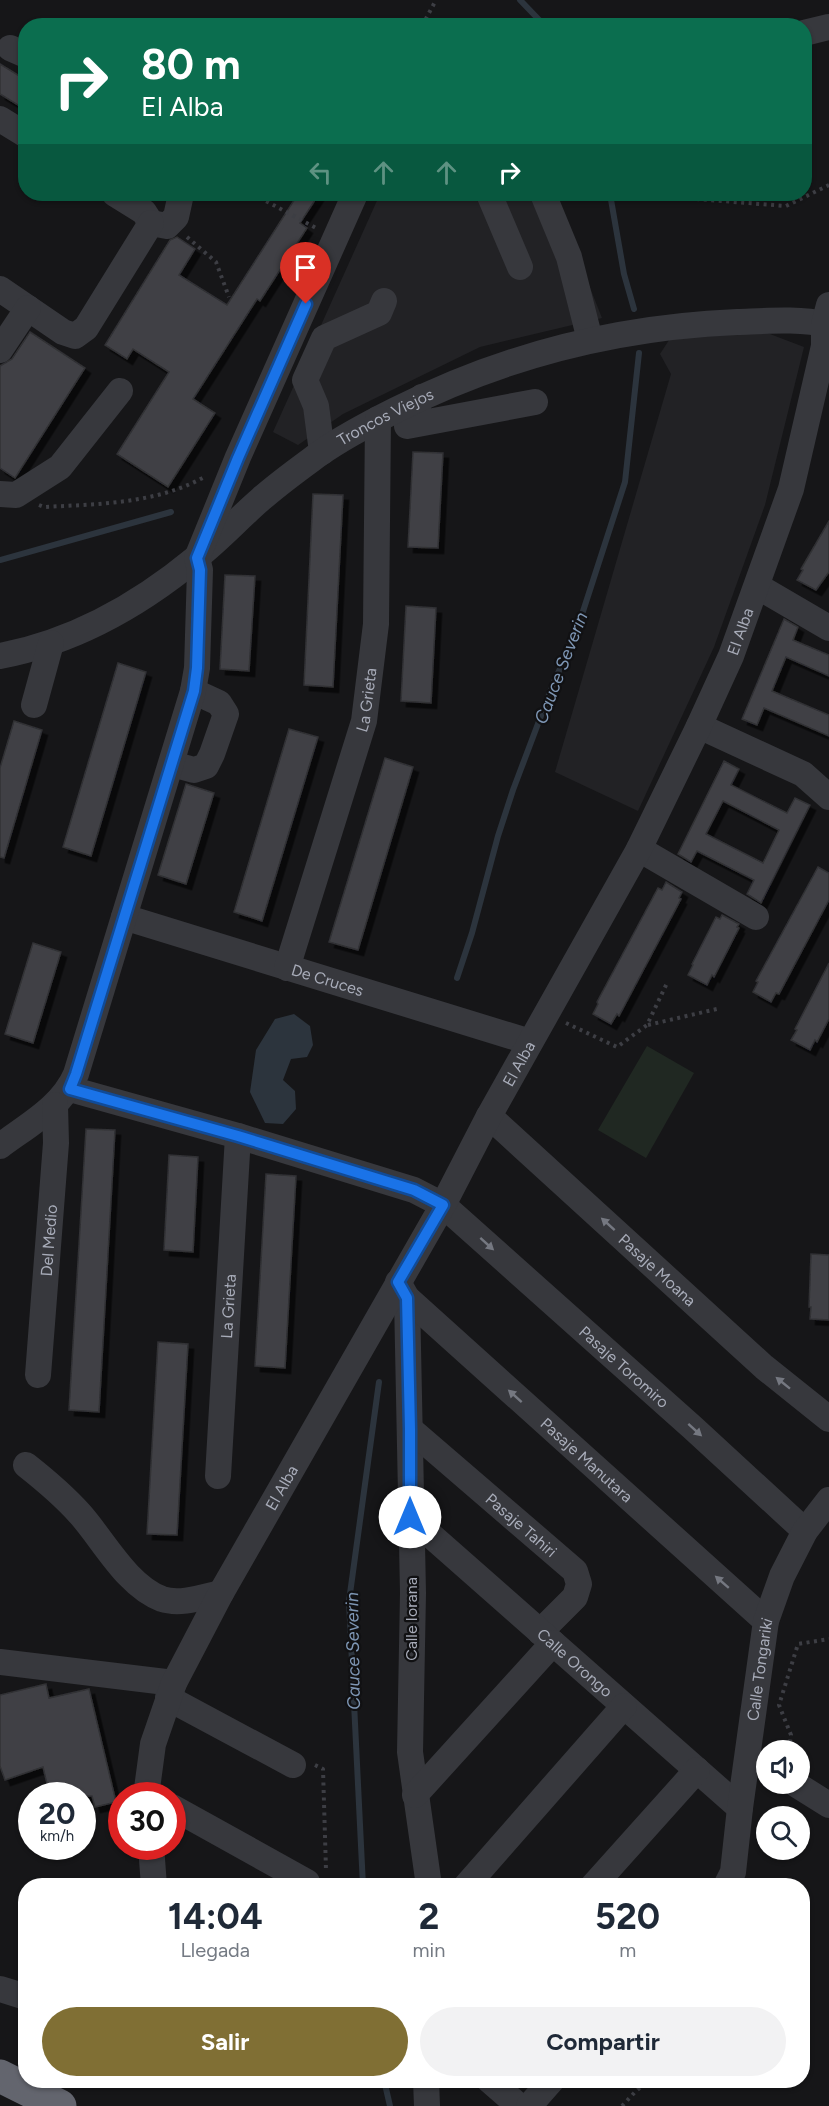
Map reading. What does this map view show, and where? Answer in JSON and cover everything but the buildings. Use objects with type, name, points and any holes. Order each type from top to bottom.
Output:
[{"type":"highway","points":[[0,2076],[18,2085]]},
{"type":"highway","points":[[24,2088],[60,2106]]},
{"type":"street","points":[[812,31],[829,27]]},
{"type":"street","points":[[0,119],[18,130]]},
{"type":"street","points":[[126,201],[161,223]]},
{"type":"street","points":[[0,289],[63,332],[75,336],[86,328],[161,223],[176,217],[179,201]]},
{"type":"street","points":[[0,1146],[62,1097],[76,1074],[194,691],[197,668],[200,570],[197,558],[238,458],[352,201]]},
{"type":"street","points":[[492,201],[520,267]]},
{"type":"street","points":[[546,201],[569,257],[590,340]]},
{"type":"street","points":[[322,452],[316,406],[305,380],[324,338],[379,313],[384,301]]},
{"type":"street","points":[[0,350],[27,308]]},
{"type":"street","name":"Troncos Viejos","points":[[0,656],[51,643],[113,616],[197,558],[262,498],[322,452],[378,419],[466,377],[512,361],[590,340],[655,328],[704,323],[827,318]]},
{"type":"street","name":"El Alba","points":[[149,1782],[153,1744],[171,1690],[221,1593],[402,1290],[489,1116],[639,849],[699,726],[731,656],[790,489],[824,346],[827,318]]},
{"type":"street","points":[[8,495],[60,467],[120,391]]},
{"type":"street","points":[[422,397],[407,426],[535,402]]},
{"type":"street","name":"La Grieta","points":[[286,968],[364,722],[376,624],[378,419]]},
{"type":"street","points":[[757,586],[829,628]]},
{"type":"street","points":[[34,705],[51,643]]},
{"type":"street","points":[[172,764],[194,770],[206,766],[224,723],[226,714],[219,703],[194,691]]},
{"type":"street","points":[[699,726],[803,774],[829,797]]},
{"type":"street","points":[[639,849],[756,917]]},
{"type":"street","name":"De Cruces","points":[[124,917],[530,1042]]},
{"type":"street","name":"Pasaje Toromiro","points":[[62,1097],[238,1136],[414,1190],[443,1205],[805,1531]]},
{"type":"street","name":"Del Medio","points":[[38,1375],[56,1143],[62,1097]]},
{"type":"street","name":"Pasaje Moana","points":[[489,1116],[764,1367],[829,1419]]},
{"type":"street","name":"La Grieta","points":[[218,1476],[238,1136]]},
{"type":"street","name":"Calle Iorana","points":[[402,1290],[410,1429],[412,1593],[410,1752],[428,1878]]},
{"type":"street","name":"Pasaje Manutara","points":[[402,1290],[766,1621]]},
{"type":"street","name":"Pasaje Tahiri","points":[[410,1429],[575,1571],[579,1584],[575,1597],[547,1638],[415,1795]]},
{"type":"street","points":[[26,1465],[81,1514],[118,1562],[141,1587],[163,1599],[185,1601],[221,1593]]},
{"type":"street","name":"Calle Tongariki","points":[[730,1878],[733,1872],[766,1621],[782,1576],[805,1531],[829,1500]]},
{"type":"street","name":"Calle Orongo","points":[[410,1517],[740,1808]]},
{"type":"street","points":[[0,1662],[171,1690],[293,1766]]},
{"type":"street","points":[[473,1878],[624,1706]]},
{"type":"street","points":[[600,1878],[697,1770]]},
{"type":"street","points":[[810,1793],[829,1805]]},
{"type":"street","points":[[186,1815],[300,1878]]},
{"type":"street","points":[[152,1860],[153,1878]]},
{"type":"street","points":[[0,1989],[18,1995]]},
{"type":"street","points":[[426,2088],[427,2106]]},
{"type":"street","points":[[498,2088],[519,2106]]},
{"type":"street","points":[[529,2106],[545,2088]]},
{"type":"path","points":[[426,18],[436,0]]},
{"type":"path","points":[[812,193],[829,185]]},
{"type":"path","points":[[265,201],[335,239]]},
{"type":"path","points":[[722,201],[786,206],[796,201]]},
{"type":"path","points":[[161,223],[216,262],[229,297]]},
{"type":"path","points":[[8,495],[44,507],[96,504],[162,495],[194,483],[238,458]]},
{"type":"path","points":[[647,1025],[668,981]]},
{"type":"path","points":[[546,1014],[617,1047],[647,1025],[721,1008]]},
{"type":"path","points":[[790,1740],[791,1735],[779,1705],[798,1644],[829,1639]]},
{"type":"path","points":[[293,1766],[303,1760],[323,1769],[326,1875],[318,1878]]},
{"type":"path","points":[[622,2106],[640,2088]]},
{"type":"shaded area","points":[[377,201],[556,201],[602,318],[480,347],[343,414],[298,445],[273,432]]},
{"type":"shaded area","points":[[757,329],[804,347],[765,505],[714,647],[638,811],[555,772],[671,374],[660,354],[671,337]]},
{"type":"shaded area","points":[[294,1014],[310,1026],[313,1045],[307,1057],[291,1059],[283,1080],[295,1091],[296,1109],[283,1124],[265,1123],[250,1092],[256,1050],[275,1019]]},
{"type":"shaded area","points":[[647,1046],[694,1073],[646,1158],[598,1130]]},
{"type":"waterway","name":"Cauce Severin","points":[[520,0],[537,18]]},
{"type":"waterway","name":"Cauce Severin","points":[[611,201],[624,274],[634,309]]},
{"type":"waterway","name":"Cauce Severin","points":[[457,978],[513,790],[553,684],[575,636],[625,482],[639,353]]},
{"type":"waterway","points":[[0,560],[171,512]]},
{"type":"waterway","name":"Cauce Severin","points":[[363,1878],[349,1601],[379,1382]]},
{"type":"waterway","name":"Cauce Severin","points":[[386,2088],[390,2106]]},
{"type":"route","points":[[306,304],[197,558],[200,570],[197,668],[194,691],[70,1089],[238,1136],[414,1190],[443,1205],[398,1282],[407,1298],[410,1517]]}]
